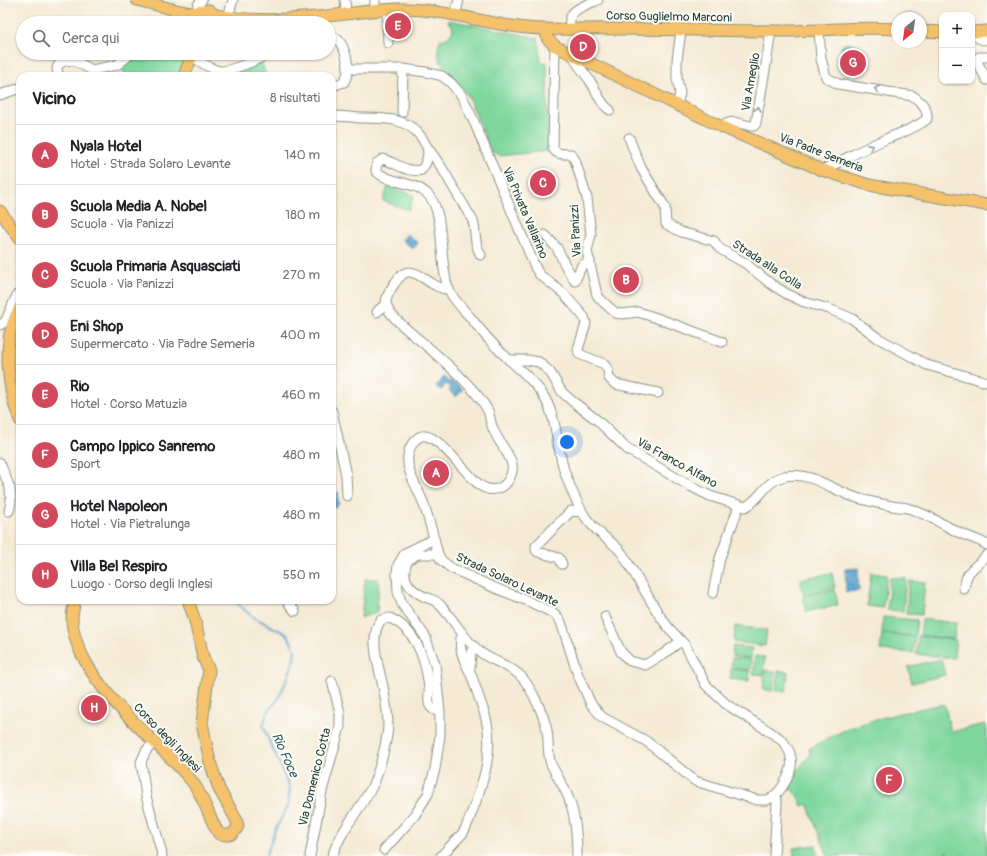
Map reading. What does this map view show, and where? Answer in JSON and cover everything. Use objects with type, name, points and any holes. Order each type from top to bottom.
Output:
[{"type":"main road","points":[[137,0],[197,15]]},
{"type":"main road","name":"Corso Guglielmo Marconi","points":[[336,16],[375,5],[387,9],[426,10],[455,14],[498,24],[546,29],[819,31]]},
{"type":"main road","name":"Corso Guglielmo Marconi","points":[[197,15],[214,16]]},
{"type":"main road","points":[[819,31],[861,28],[891,29]]},
{"type":"main road","points":[[546,29],[547,38],[555,46]]},
{"type":"main road","points":[[927,31],[939,32]]},
{"type":"main road","points":[[975,32],[987,31]]},
{"type":"main road","name":"Via Padre Semeria","points":[[555,46],[722,127],[822,170],[869,185],[987,205]]},
{"type":"main road","points":[[186,72],[190,60]]},
{"type":"main road","points":[[0,211],[16,233]]},
{"type":"main road","points":[[16,316],[4,355],[16,408]]},
{"type":"main road","name":"Corso degli Inglesi","points":[[74,604],[72,617],[75,640],[91,671],[110,697],[191,781],[205,803],[214,827],[219,834],[228,836],[235,832],[238,826],[236,818],[219,789],[208,756],[202,722],[209,670],[203,657],[195,621],[189,604]]},
{"type":"street","points":[[197,15],[198,5],[202,0]]},
{"type":"street","points":[[230,16],[233,0]]},
{"type":"street","points":[[345,0],[346,14]]},
{"type":"street","points":[[455,14],[459,0]]},
{"type":"street","name":"Corso Guglielmo Marconi","points":[[569,29],[571,15],[573,12],[598,0]]},
{"type":"street","points":[[387,9],[388,43]]},
{"type":"street","points":[[677,105],[680,94],[677,79],[677,60],[681,31]]},
{"type":"street","name":"Via Ameglio","points":[[722,127],[731,121],[754,126],[770,40],[769,31]]},
{"type":"street","points":[[819,31],[821,59],[826,77],[838,84],[890,91],[913,96],[922,103],[928,113],[927,119],[914,128],[885,139],[822,170]]},
{"type":"street","points":[[975,36],[982,40],[987,40]]},
{"type":"street","points":[[336,37],[342,45],[346,56],[348,69],[344,82],[336,85]]},
{"type":"street","name":"Via Panizzi","points":[[555,46],[553,148],[554,152],[571,154],[575,160],[586,198],[591,235],[587,251],[597,295],[611,309],[622,314],[638,312],[649,315],[722,342]]},
{"type":"street","points":[[573,55],[576,62],[591,82],[603,105],[610,110]]},
{"type":"street","points":[[987,57],[979,57],[976,60],[987,80]]},
{"type":"street","points":[[58,72],[58,64],[68,60],[75,61],[99,72],[117,65],[123,60]]},
{"type":"street","points":[[200,60],[216,70],[221,71],[231,70],[255,60]]},
{"type":"street","name":"Via Privata Vallarino","points":[[348,69],[403,69],[426,72],[442,76],[451,83],[462,96],[475,124],[533,264],[540,275],[563,293],[584,317],[586,323],[578,351],[579,354],[604,364],[608,370],[609,378],[615,384],[658,393]]},
{"type":"street","points":[[402,112],[403,69]]},
{"type":"street","points":[[0,95],[16,89]]},
{"type":"street","points":[[336,116],[395,119],[412,127],[420,133],[473,221],[476,230],[476,247],[481,255]]},
{"type":"street","name":"Strada alla Colla","points":[[629,138],[641,168],[665,207],[666,224],[670,227],[681,232],[714,241],[720,249],[745,263],[771,284],[787,294],[804,302],[847,316],[878,338],[927,365],[987,382]]},
{"type":"street","points":[[428,148],[426,162],[420,170],[408,170],[391,161],[383,160],[377,163],[376,171],[381,176],[420,188],[430,196],[438,213],[443,263],[449,289],[457,304],[495,347],[532,381],[541,392],[553,418],[565,472],[582,512],[591,525],[616,545],[622,553],[658,613],[668,627],[685,645],[711,691],[726,704],[778,737],[788,748],[792,759],[790,772],[787,779],[776,794],[777,802],[774,856]]},
{"type":"street","points":[[545,235],[557,248],[564,265],[575,281],[582,265],[590,261]]},
{"type":"street","points":[[449,289],[440,288],[414,273],[405,272],[398,278],[392,288],[387,298],[387,306],[393,316],[438,356],[481,398],[488,411],[492,426],[512,464],[512,469],[506,484],[497,489],[489,489],[480,485],[454,457],[433,439],[426,436],[420,436],[416,439],[409,450],[408,465],[410,474],[425,506],[438,554],[418,554],[408,560],[404,572],[407,582],[411,588],[416,592],[434,600],[444,609],[475,647],[487,656],[517,673],[524,680],[532,693],[545,720],[551,764],[570,802],[574,820],[577,856]]},
{"type":"street","points":[[0,325],[6,322],[16,297]]},
{"type":"street","points":[[377,312],[381,308],[387,306]]},
{"type":"street","name":"Via Franco Alfano","points":[[509,360],[539,362],[550,372],[562,392],[597,420],[627,449],[690,486],[710,496],[740,506]]},
{"type":"street","points":[[336,429],[346,475],[347,496]]},
{"type":"street","points":[[0,463],[10,488],[9,511]]},
{"type":"street","points":[[713,593],[720,558],[740,506],[745,507],[751,504],[767,485],[784,477],[798,475],[821,482],[856,498],[907,508],[987,545]]},
{"type":"street","points":[[562,564],[559,558],[538,552],[536,550],[536,546],[571,511],[582,512]]},
{"type":"street","points":[[384,850],[415,815],[428,794],[435,769],[440,735],[440,712],[435,664],[425,636],[402,604],[398,592],[397,572],[398,565],[405,553],[434,539]]},
{"type":"street","name":"Strada Solaro Levante","points":[[438,554],[441,560],[446,564],[468,576],[526,600],[555,614],[560,622],[578,675],[591,704],[607,721],[646,741],[695,781],[757,800],[767,800],[776,794]]},
{"type":"street","points":[[964,589],[965,579],[969,571],[987,555]]},
{"type":"street","points":[[289,604],[295,611]]},
{"type":"street","points":[[605,617],[621,652],[630,661],[645,665],[681,641]]},
{"type":"street","points":[[332,856],[341,835],[372,788],[377,776],[386,737],[388,727],[387,713],[384,690],[377,661],[376,646],[377,628],[382,620],[390,618],[394,620],[413,636],[424,658],[428,679],[429,705],[432,709],[440,712]]},
{"type":"street","points":[[441,856],[463,833],[467,825],[486,766],[490,747],[485,714],[462,652],[460,638],[463,634]]},
{"type":"street","points":[[470,672],[471,652],[475,647]]},
{"type":"street","name":"Via Domenico Cotta","points":[[310,856],[322,791],[340,727],[340,713],[332,680]]},
{"type":"street","points":[[154,742],[146,751],[141,762],[146,796],[162,856]]},
{"type":"green space","points":[[449,20],[538,38],[541,62],[547,62],[548,151],[498,156],[494,153],[492,154],[468,96],[446,70],[439,57],[438,49],[440,40],[448,37],[453,30],[451,23],[448,23]]},
{"type":"green space","points":[[131,60],[186,60],[180,72],[124,72],[121,68]]},
{"type":"green space","points":[[261,61],[265,72],[235,72]]},
{"type":"green space","points":[[388,186],[414,195],[409,210],[383,201]]},
{"type":"green space","points":[[832,573],[835,588],[803,594],[800,579]]},
{"type":"green space","points":[[871,573],[887,575],[883,608],[867,606]]},
{"type":"green space","points":[[890,577],[906,578],[903,611],[887,610]]},
{"type":"green space","points":[[365,579],[379,579],[377,612],[361,618]]},
{"type":"green space","points":[[909,581],[925,582],[922,615],[906,614]]},
{"type":"green space","points":[[835,590],[838,605],[806,612],[803,596]]},
{"type":"green space","points":[[883,617],[917,620],[915,636],[882,633]]},
{"type":"green space","points":[[922,619],[956,623],[954,639],[920,635]]},
{"type":"green space","points":[[735,626],[767,630],[765,646],[734,642]]},
{"type":"green space","points":[[882,634],[915,637],[913,653],[880,650]]},
{"type":"green space","points":[[918,636],[956,640],[954,658],[916,654]]},
{"type":"green space","points":[[733,646],[752,648],[751,658],[732,656]]},
{"type":"green space","points":[[755,656],[765,657],[763,675],[753,674]]},
{"type":"green space","points":[[732,658],[751,659],[750,670],[731,668]]},
{"type":"green space","points":[[941,659],[945,675],[912,683],[908,667]]},
{"type":"green space","points":[[731,669],[750,671],[749,681],[730,679]]},
{"type":"green space","points":[[765,670],[775,671],[773,691],[763,690]]},
{"type":"green space","points":[[778,671],[788,672],[786,692],[776,691]]},
{"type":"green space","points":[[943,704],[945,706],[951,732],[985,724],[987,729],[987,856],[948,856],[947,851],[944,855],[905,856],[904,854],[897,856],[828,856],[807,804],[802,806],[798,797],[788,786],[796,772],[810,755],[809,749],[841,732],[874,720]]},
{"type":"green space","points":[[816,845],[818,856],[794,856],[793,848]]},
{"type":"water","points":[[847,43],[858,46],[859,51],[854,53],[850,51],[843,52],[841,50],[841,46]]},
{"type":"water","points":[[407,234],[418,243],[413,249],[402,240]]},
{"type":"water","points":[[444,377],[449,382],[451,380],[463,390],[456,397],[448,390],[450,387],[446,384],[441,390],[436,386]]},
{"type":"water","points":[[336,491],[339,493],[339,504],[336,506]]},
{"type":"water","points":[[858,568],[859,591],[846,592],[845,569]]},
{"type":"waterway","name":"Rio Foce","points":[[238,604],[253,617],[288,635],[295,650],[293,663],[286,682],[278,699],[267,713],[263,726],[290,788],[288,806],[275,830],[266,856]]},
{"type":"place","name":"Rio","points":[[398,26]]},
{"type":"place","name":"Eni Shop","points":[[583,47]]},
{"type":"place","name":"Hotel Napoleon","points":[[853,63]]},
{"type":"place","name":"Scuola Primaria Asquasciati","points":[[543,183]]},
{"type":"place","name":"Scuola Media A. Nobel","points":[[626,280]]},
{"type":"place","name":"Nyala Hotel","points":[[436,473]]},
{"type":"place","name":"Villa Bel Respiro","points":[[94,708]]},
{"type":"place","name":"Campo Ippico Sanremo","points":[[889,780]]}]
